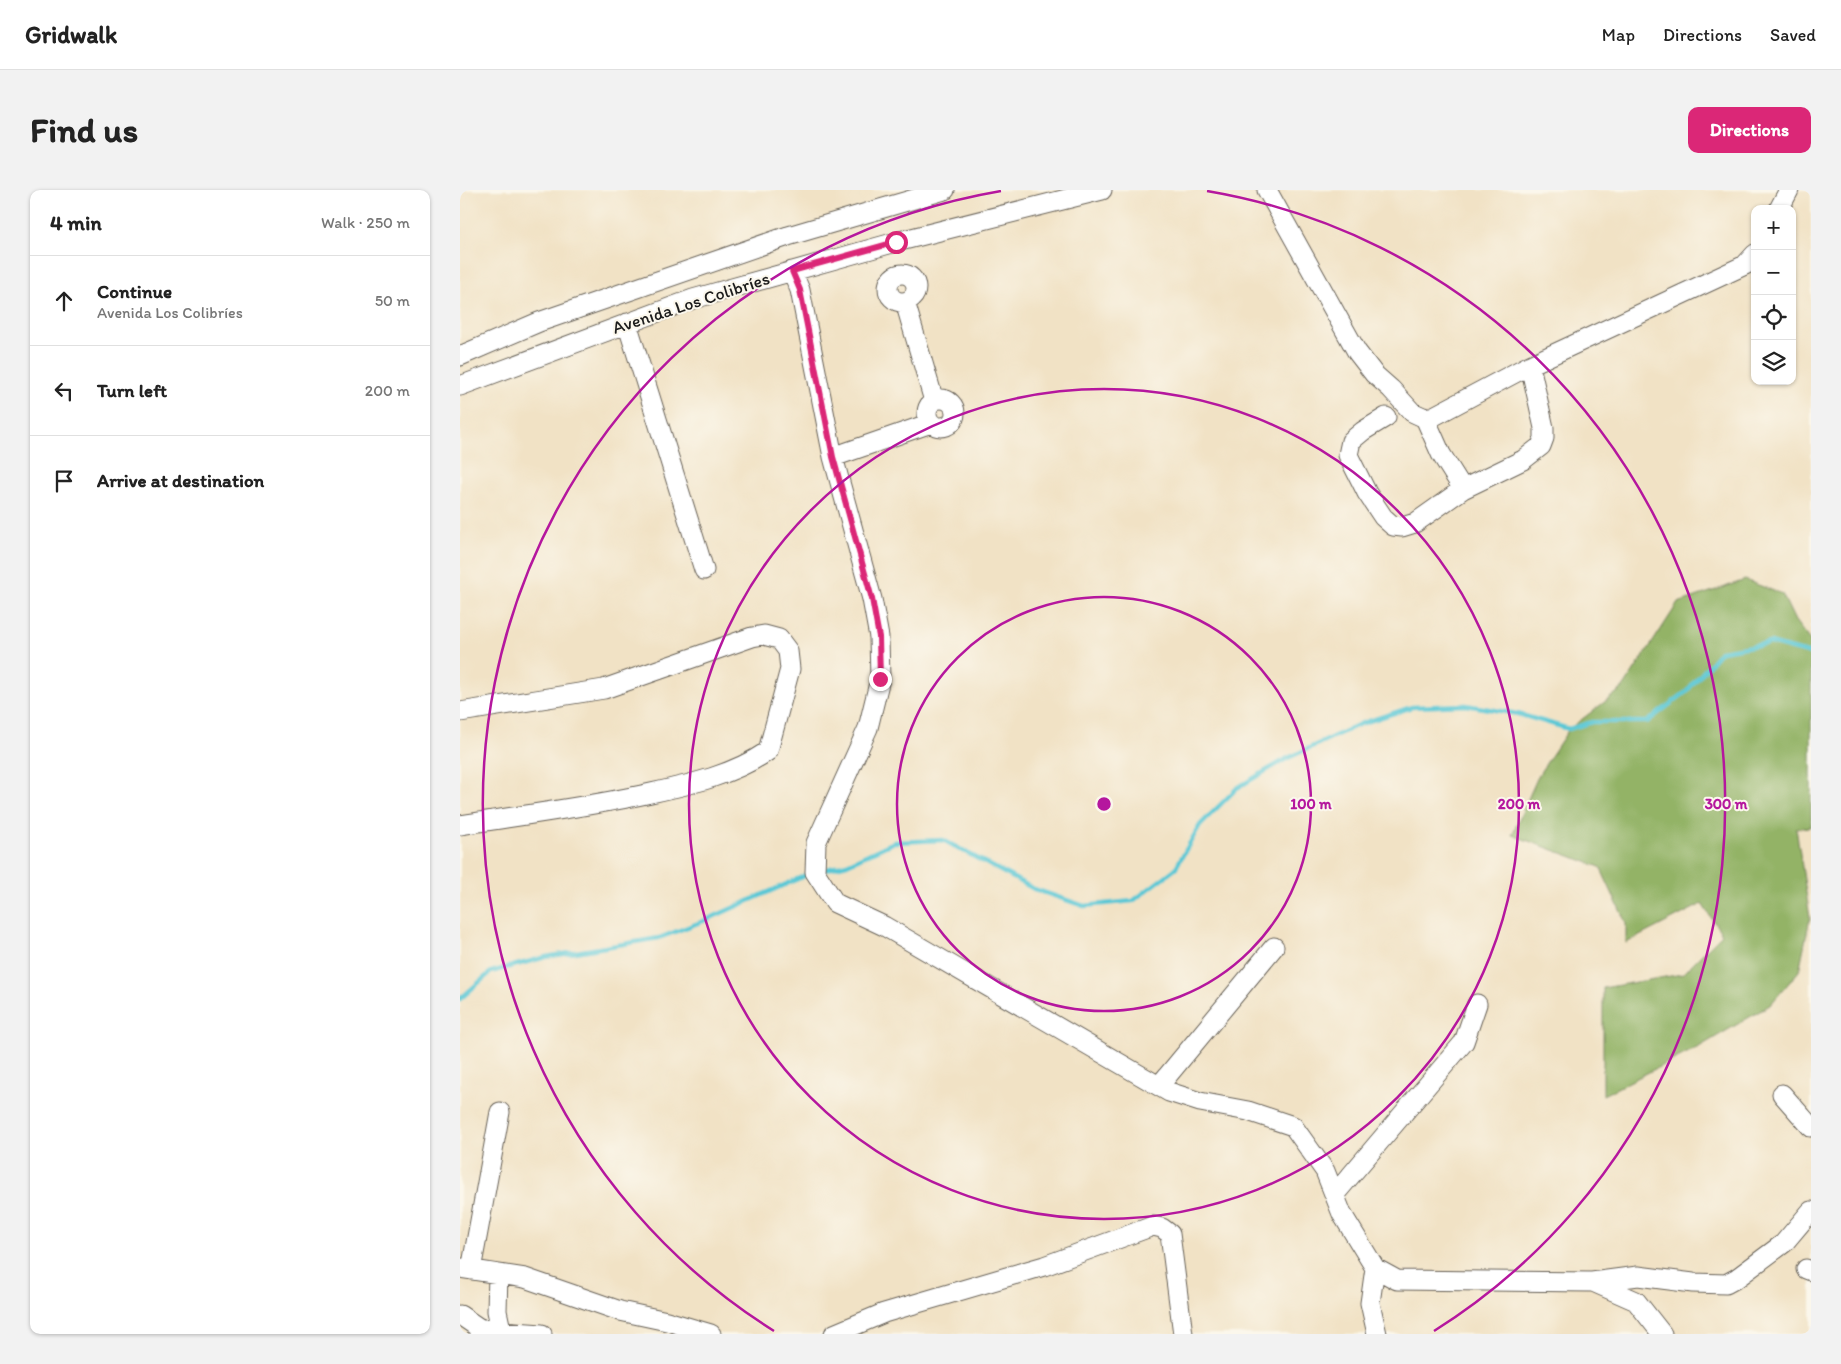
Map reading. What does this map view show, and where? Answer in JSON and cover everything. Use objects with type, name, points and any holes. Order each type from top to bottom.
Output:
[{"type":"street","name":"Avenida Los Colibríes","points":[[460,356],[539,322],[788,236],[945,190]]},
{"type":"street","name":"Avenida Los Colibríes","points":[[460,386],[693,299],[896,242],[1102,190]]},
{"type":"street","points":[[1266,190],[1357,352],[1374,374],[1412,412],[1425,418],[1434,416],[1530,365],[1746,265],[1751,259]]},
{"type":"street","points":[[1781,205],[1788,190]]},
{"type":"street","points":[[792,271],[800,290],[833,457],[872,599],[879,637],[880,679],[868,728],[816,843],[814,872],[835,903],[884,926],[1169,1092],[1200,1102],[1248,1112],[1293,1126],[1325,1171],[1342,1214],[1375,1268],[1397,1280],[1592,1282],[1638,1276],[1693,1283],[1726,1284],[1784,1243],[1811,1211]]},
{"type":"street","points":[[905,302],[934,401]]},
{"type":"street","points":[[627,323],[704,570]]},
{"type":"street","points":[[1386,417],[1351,441],[1348,455],[1367,493],[1383,517],[1393,526],[1402,527],[1415,523],[1463,489],[1523,460],[1541,446],[1544,438],[1544,428],[1530,365]]},
{"type":"street","points":[[833,457],[931,423],[941,427],[946,426],[955,414],[953,404],[944,399],[930,404],[927,413],[931,423]]},
{"type":"street","points":[[1425,418],[1441,454],[1463,489]]},
{"type":"street","points":[[460,712],[604,689],[752,637],[764,635],[779,639],[788,651],[790,669],[768,751],[751,763],[720,776],[598,805],[460,825]]},
{"type":"street","points":[[1158,1086],[1274,947]]},
{"type":"street","points":[[1334,1194],[1464,1042],[1477,1004]]},
{"type":"street","points":[[1782,1094],[1811,1127]]},
{"type":"street","points":[[500,1112],[466,1269],[525,1278],[620,1311],[667,1321],[711,1334]]},
{"type":"street","points":[[834,1334],[884,1313],[1044,1266],[1153,1226],[1162,1228],[1170,1234],[1183,1334]]},
{"type":"street","points":[[1375,1268],[1370,1303],[1377,1334]]},
{"type":"street","points":[[491,1332],[498,1311],[498,1274]]},
{"type":"street","points":[[1592,1282],[1636,1301],[1662,1334]]},
{"type":"street","points":[[460,1315],[491,1332],[542,1334]]},
{"type":"green space","points":[[1745,580],[1782,594],[1795,621],[1811,642],[1811,827],[1796,828],[1810,918],[1799,971],[1770,1005],[1699,1047],[1603,1095],[1603,988],[1682,974],[1722,934],[1702,904],[1626,943],[1626,923],[1600,867],[1512,835],[1539,774],[1569,729],[1623,688],[1678,603]]},
{"type":"waterway","points":[[819,871],[847,864],[894,842],[943,840],[1034,889],[1084,906],[1133,901],[1175,869],[1200,825],[1237,788],[1286,759],[1360,724],[1412,707],[1466,705],[1518,714],[1569,729],[1592,722],[1647,722],[1686,692],[1721,651],[1770,643],[1811,654]]},
{"type":"waterway","points":[[460,999],[491,972],[546,957],[659,938],[706,920],[811,873]]},
{"type":"route","points":[[880,679],[879,637],[872,599],[833,457],[800,290],[792,271],[896,242]]}]
